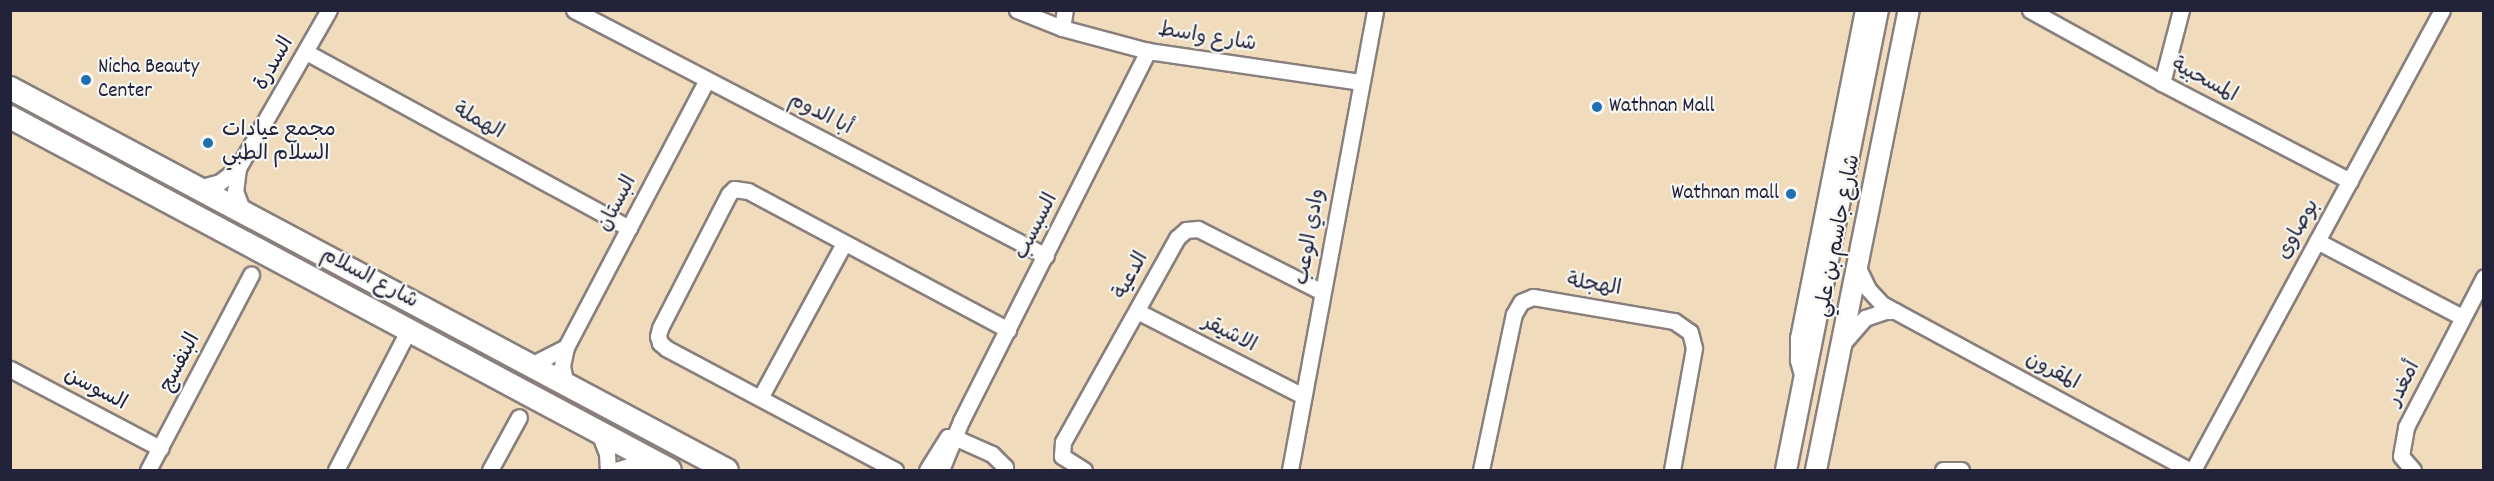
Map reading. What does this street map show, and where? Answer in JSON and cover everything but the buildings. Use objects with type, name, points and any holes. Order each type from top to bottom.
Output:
[{"type":"main road","name":"شارع السلام","points":[[10,88],[727,471]]},
{"type":"main road","name":"شارع السلام","points":[[10,117],[661,465]]},
{"type":"street","name":"السدرة","points":[[198,188],[220,182],[238,168],[329,10]]},
{"type":"street","name":"أبا الدوم","points":[[574,10],[1046,256]]},
{"type":"street","name":"شارع واسط","points":[[1017,10],[1062,28],[1148,51],[1360,82]]},
{"type":"street","points":[[1062,28],[1065,10]]},
{"type":"street","name":"وادي الوعب","points":[[1290,471],[1375,10]]},
{"type":"street","points":[[1804,381],[1798,360],[1798,338],[1863,10]]},
{"type":"street","name":"شارع جاسم بن علي","points":[[1786,471],[1878,10]]},
{"type":"street","name":"شارع جاسم بن علي","points":[[1816,471],[1909,10]]},
{"type":"street","points":[[2162,83],[2181,10]]},
{"type":"street","name":"بوصاوى","points":[[2191,471],[2442,10]]},
{"type":"street","name":"المسحبية","points":[[2035,14],[2350,181]]},
{"type":"street","name":"السبسب","points":[[927,471],[961,421],[1148,51]]},
{"type":"street","name":"الهملة","points":[[306,52],[628,228]]},
{"type":"street","name":"البستان","points":[[566,385],[562,366],[566,347],[707,80]]},
{"type":"street","name":"السدرة","points":[[238,168],[235,191],[243,212]]},
{"type":"street","points":[[895,471],[666,348],[658,336],[729,194],[741,188],[748,191],[1008,330]]},
{"type":"street","name":"الدعية","points":[[1084,471],[1062,456],[1063,442],[1177,238],[1186,231],[1198,229],[1322,292]]},
{"type":"street","points":[[2317,241],[2462,317]]},
{"type":"street","points":[[760,398],[844,243]]},
{"type":"street","name":"المقرون","points":[[1857,266],[1874,298],[1895,311],[2191,471]]},
{"type":"street","name":"البنفسج","points":[[148,471],[250,275]]},
{"type":"street","name":"أمغدر","points":[[2413,471],[2401,456],[2406,427],[2484,277]]},
{"type":"street","name":"الهجلة","points":[[1481,471],[1514,314],[1521,302],[1533,297],[1674,321],[1689,332],[1694,348],[1672,471]]},
{"type":"street","name":"الاشيقر","points":[[1137,311],[1303,396]]},
{"type":"street","points":[[1842,345],[1865,318],[1878,312],[1895,311]]},
{"type":"street","name":"شارع السلام","points":[[336,471],[409,329]]},
{"type":"street","points":[[529,366],[566,347]]},
{"type":"street","name":"السوسن","points":[[10,369],[160,448]]},
{"type":"street","points":[[490,471],[519,417]]},
{"type":"street","name":"السبسب","points":[[941,471],[961,421]]},
{"type":"street","points":[[598,430],[605,445],[608,471]]},
{"type":"street","points":[[956,438],[992,454],[1005,471]]},
{"type":"street","points":[[616,471],[628,465],[661,465]]},
{"type":"street","points":[[1943,471],[1961,471]]},
{"type":"place","name":"Nicha Beauty Center","points":[[86,80]]},
{"type":"place","name":"Wathnan Mall","points":[[1597,107]]},
{"type":"place","name":"مجمع عيادات السلام الطبي","points":[[208,143]]},
{"type":"place","name":"Wathnan mall","points":[[1791,194]]}]
